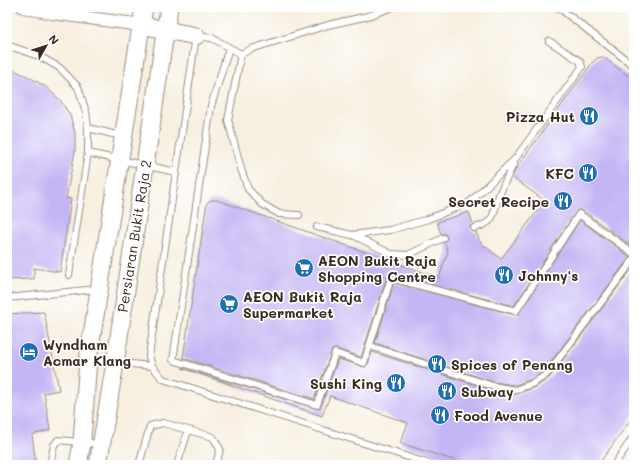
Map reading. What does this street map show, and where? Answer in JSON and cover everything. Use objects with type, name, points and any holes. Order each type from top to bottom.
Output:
[{"type":"street","points":[[23,7],[52,13],[165,29],[196,36]]},
{"type":"street","name":"Persiaran Bukit Raja 2","points":[[78,465],[82,442],[88,360],[144,7]]},
{"type":"street","name":"Persiaran Bukit Raja 2","points":[[98,465],[169,7]]},
{"type":"lane","points":[[241,54],[251,49],[328,25],[368,16],[393,7]]},
{"type":"lane","points":[[558,7],[634,66]]},
{"type":"lane","points":[[241,54],[212,38],[196,36],[149,356],[152,366],[164,379],[169,381],[433,465]]},
{"type":"lane","points":[[352,235],[390,230],[428,219],[470,202],[515,159],[546,119],[582,67],[580,61],[549,41]]},
{"type":"lane","points":[[7,45],[41,57],[60,68],[78,87],[86,112],[88,128],[88,153],[69,274]]},
{"type":"lane","points":[[229,48],[211,106],[173,360],[317,405],[335,353],[364,364],[391,278],[516,311],[579,214],[634,254]]},
{"type":"lane","points":[[241,54],[228,120],[248,189],[262,204],[279,214],[299,215]]},
{"type":"lane","points":[[88,128],[123,136]]},
{"type":"lane","points":[[88,153],[176,172]]},
{"type":"lane","points":[[474,228],[485,225],[494,215],[498,197],[515,159]]},
{"type":"lane","points":[[317,226],[352,235],[391,254],[408,255],[443,238]]},
{"type":"lane","points":[[370,346],[493,386],[515,390],[534,383],[548,374],[634,259]]},
{"type":"lane","points":[[7,298],[99,289]]},
{"type":"lane","points":[[88,360],[152,366]]},
{"type":"lane","points":[[140,465],[150,426],[163,423],[213,437],[220,449],[216,465]]},
{"type":"lane","points":[[177,465],[188,430]]},
{"type":"lane","points":[[614,465],[634,436]]},
{"type":"lane","points":[[50,465],[54,445],[58,440],[101,444]]},
{"type":"building","points":[[603,57],[634,80],[634,248],[582,210],[577,210],[514,306],[390,274],[387,277],[361,357],[336,349],[332,350],[314,399],[183,358],[207,203],[211,200],[217,200],[439,278],[448,251],[444,242],[447,238],[445,234],[441,234],[437,222],[469,212],[473,224],[470,227],[471,231],[476,232],[480,242],[501,259],[545,201],[512,177],[517,167],[592,63],[597,58]]},
{"type":"building","points":[[7,67],[46,87],[60,100],[70,115],[75,133],[75,151],[66,198],[71,199],[60,272],[34,268],[34,279],[7,280]]},
{"type":"building","points":[[580,220],[630,257],[544,371],[532,379],[515,385],[494,382],[375,343],[394,283],[518,315]]},
{"type":"building","points":[[634,266],[634,415],[598,465],[469,465],[400,443],[408,423],[330,396],[322,416],[182,368],[318,409],[321,406],[338,359],[365,367],[368,364],[372,352],[492,390],[516,394],[536,387],[550,377]]},
{"type":"building","name":"Wyndham Acmar Klang","points":[[44,312],[59,390],[44,393],[50,430],[32,435],[36,465],[7,465],[7,314]]},
{"type":"place","name":"Pizza Hut","points":[[589,116]]},
{"type":"place","name":"KFC","points":[[588,173]]},
{"type":"place","name":"Secret Recipe","points":[[563,201]]},
{"type":"place","name":"AEON Bukit Raja Shopping Centre","points":[[304,268]]},
{"type":"place","name":"Johnny's","points":[[504,275]]},
{"type":"place","name":"AEON Bukit Raja Supermarket","points":[[229,304]]},
{"type":"place","name":"Wyndham Acmar Klang","points":[[29,352]]},
{"type":"place","name":"Spices of Penang","points":[[437,364]]},
{"type":"place","name":"Sushi King","points":[[396,383]]},
{"type":"place","name":"Subway","points":[[447,391]]},
{"type":"place","name":"Food Avenue","points":[[440,415]]}]
